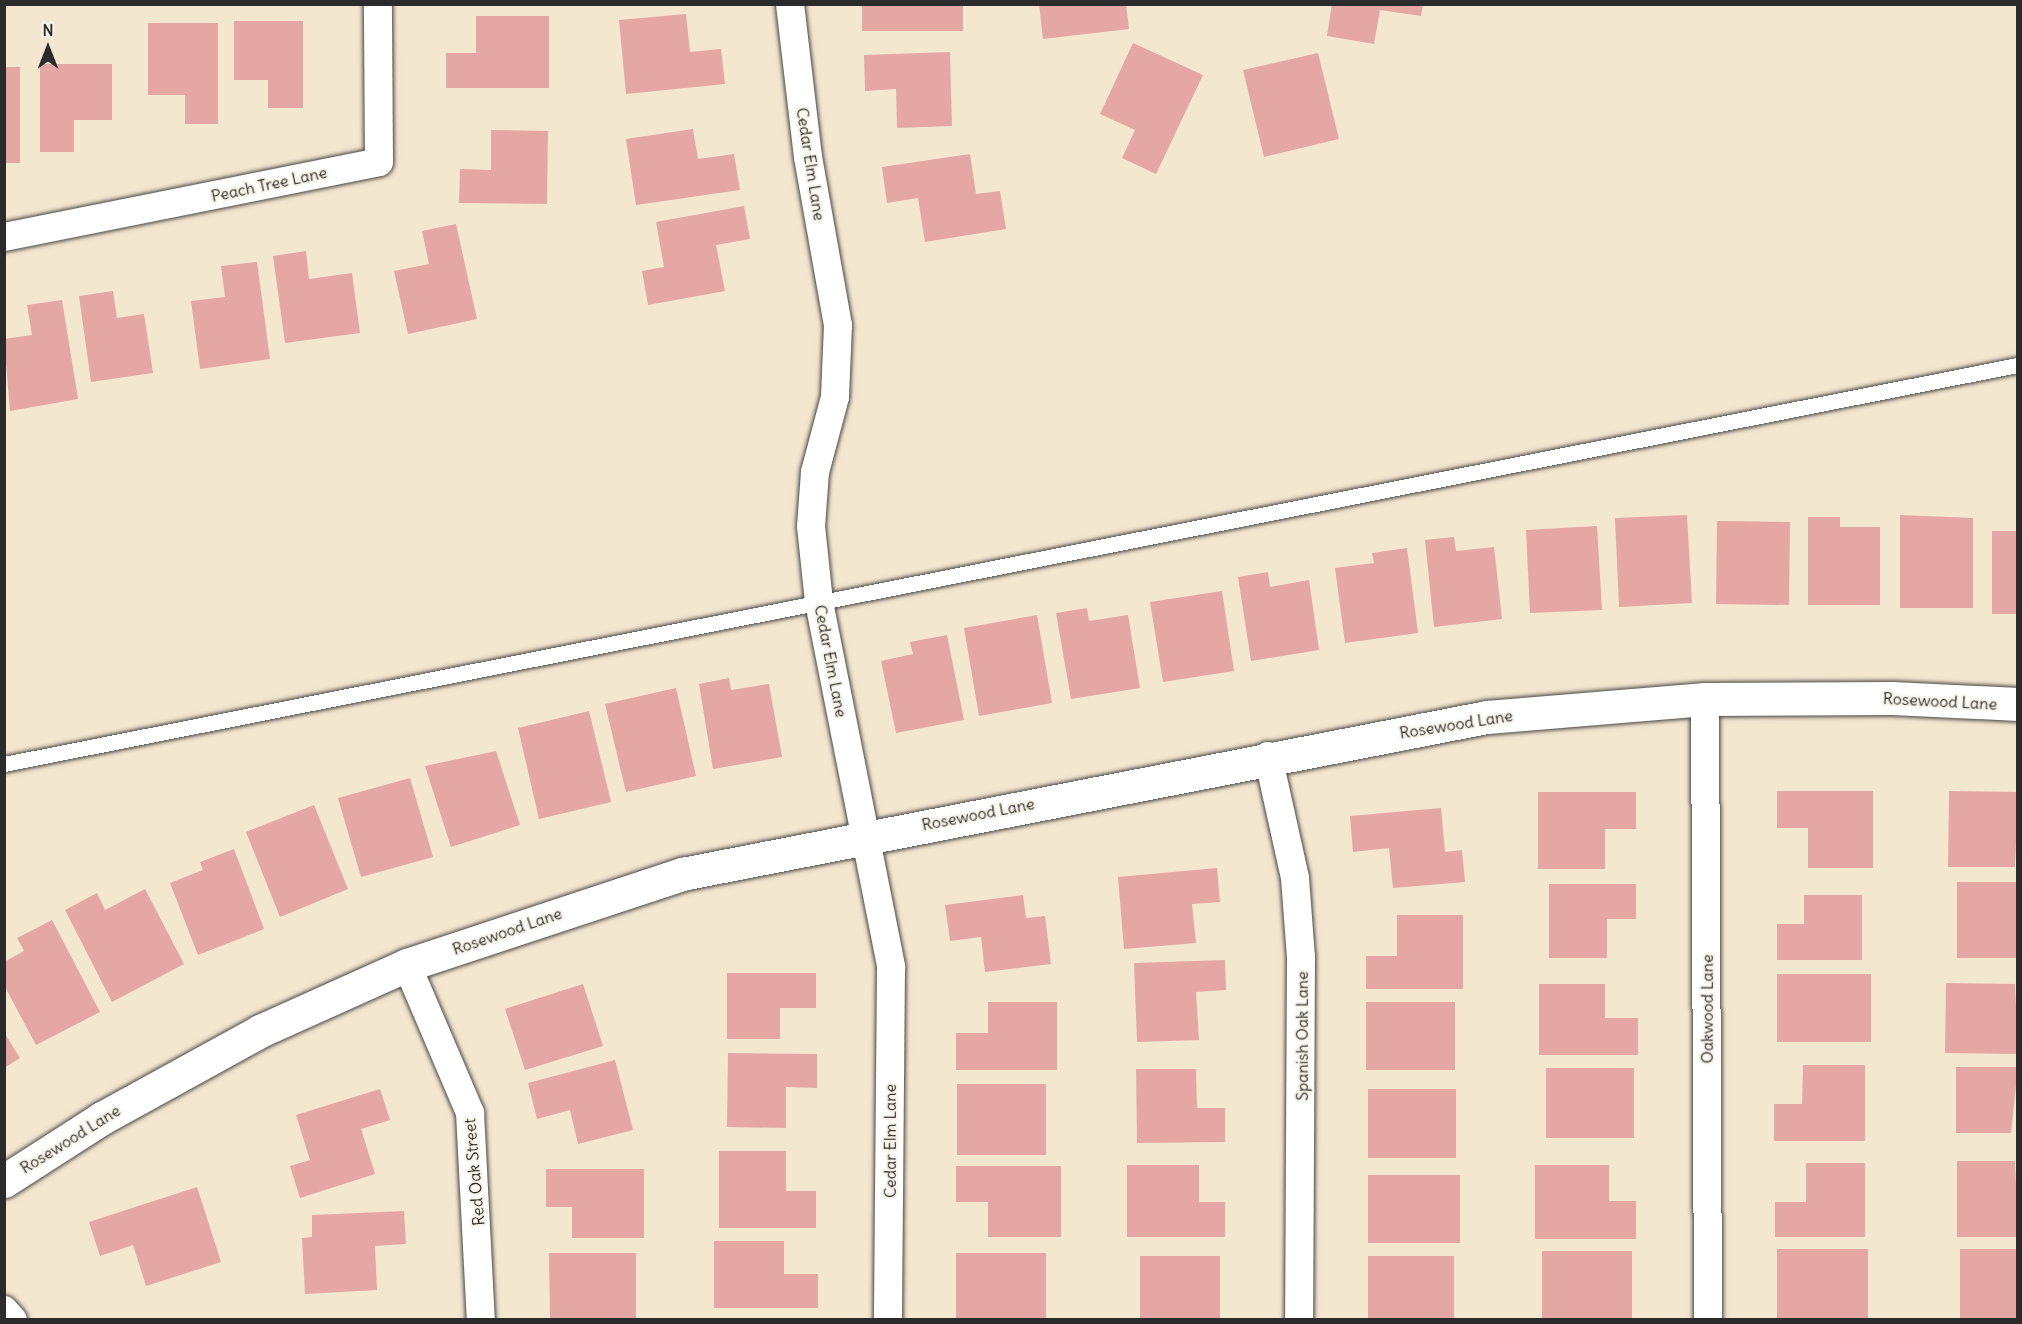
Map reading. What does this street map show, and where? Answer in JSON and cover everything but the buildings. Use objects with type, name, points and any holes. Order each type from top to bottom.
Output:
[{"type":"street","name":"Peach Tree Lane","points":[[4,237],[379,162],[378,4]]},
{"type":"street","name":"Cedar Elm Lane","points":[[790,4],[808,157],[838,325],[835,397],[814,483],[811,526],[819,602],[891,967],[888,1320]]},
{"type":"street","name":"Rosewood Lane","points":[[4,1180],[102,1118],[260,1031],[407,965],[682,874],[866,835],[1268,756],[1487,717],[1705,699],[1892,698],[2018,704]]},
{"type":"street","name":"Oakwood Lane","points":[[1705,699],[1708,1320]]},
{"type":"street","name":"Spanish Oak Lane","points":[[1268,756],[1295,879],[1301,957],[1299,1320]]},
{"type":"street","name":"Red Oak Street","points":[[407,965],[470,1113],[481,1320]]},
{"type":"street","points":[[4,1310],[13,1320]]},
{"type":"lane","points":[[4,764],[2018,365]]}]
